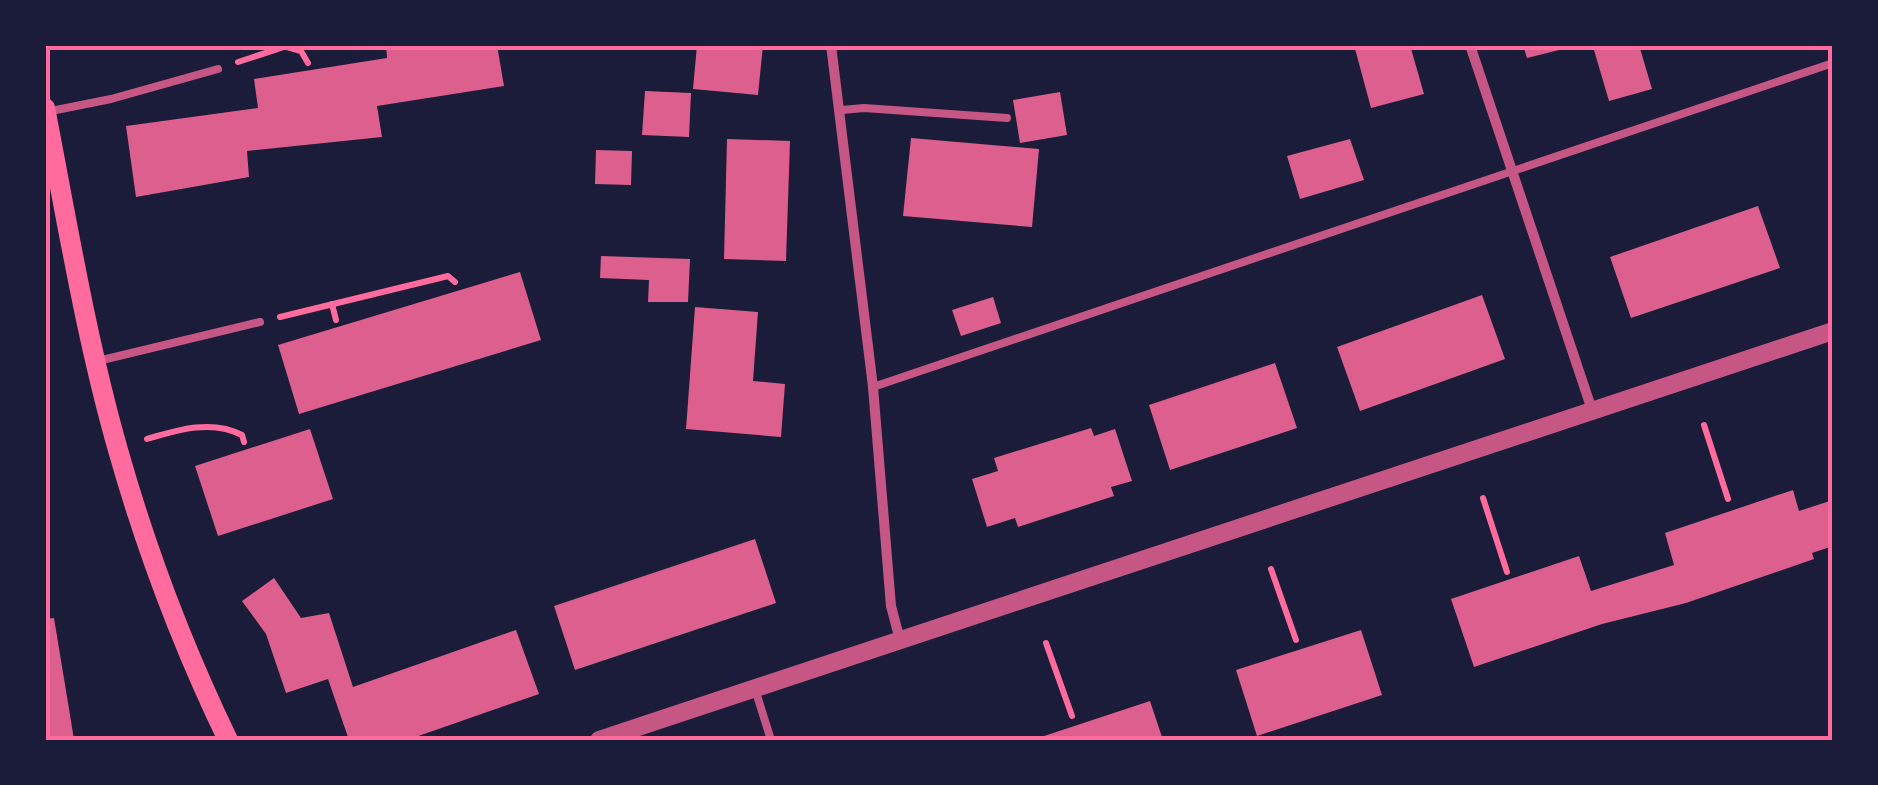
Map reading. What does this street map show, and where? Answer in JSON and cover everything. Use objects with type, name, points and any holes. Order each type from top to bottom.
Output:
[{"type":"main road","points":[[45,110],[118,449],[169,606],[228,740]]},
{"type":"street","points":[[831,45],[842,110],[872,387],[891,606],[900,640]]},
{"type":"street","points":[[1470,45],[1592,410]]},
{"type":"street","points":[[599,740],[1833,331]]},
{"type":"lane","points":[[872,387],[1833,62]]},
{"type":"lane","points":[[45,110],[111,99],[218,68]]},
{"type":"lane","points":[[842,110],[864,108],[1006,118]]},
{"type":"lane","points":[[98,361],[260,322]]},
{"type":"lane","points":[[755,689],[771,740]]},
{"type":"path","points":[[218,68],[288,46],[302,51],[308,63]]},
{"type":"path","points":[[260,322],[448,276],[454,282]]},
{"type":"path","points":[[332,304],[336,320]]},
{"type":"path","points":[[1704,425],[1728,499]]},
{"type":"path","points":[[118,449],[174,431],[204,427],[233,430],[242,435],[244,442]]},
{"type":"path","points":[[1483,498],[1507,572]]},
{"type":"path","points":[[1271,568],[1296,640]]},
{"type":"path","points":[[1046,643],[1072,716]]},
{"type":"building","points":[[386,45],[497,45],[504,86],[377,106],[382,137],[247,151],[249,177],[136,197],[126,126],[258,108],[254,79],[387,58]]},
{"type":"building","points":[[697,45],[763,45],[758,95],[693,89]]},
{"type":"building","points":[[1354,45],[1410,45],[1424,94],[1371,108]]},
{"type":"building","points":[[1523,45],[1574,45],[1575,46],[1527,58]]},
{"type":"building","points":[[1639,45],[1652,89],[1609,101],[1594,50]]},
{"type":"building","points":[[645,91],[691,93],[689,137],[642,135]]},
{"type":"building","points":[[1060,92],[1067,135],[1020,143],[1013,100]]},
{"type":"building","points":[[911,138],[1039,149],[1032,227],[903,216]]},
{"type":"building","points":[[727,139],[790,141],[786,261],[724,259]]},
{"type":"building","points":[[1350,139],[1364,180],[1300,199],[1287,156]]},
{"type":"building","points":[[596,150],[632,151],[631,185],[595,184]]},
{"type":"building","points":[[1758,206],[1780,268],[1631,318],[1610,257]]},
{"type":"building","points":[[601,256],[690,259],[688,302],[648,302],[649,280],[600,278]]},
{"type":"building","points":[[520,272],[541,340],[299,414],[278,345]]},
{"type":"building","points":[[1482,295],[1505,359],[1360,411],[1337,347]]},
{"type":"building","points":[[993,297],[1001,323],[961,336],[952,310]]},
{"type":"building","points":[[695,307],[758,312],[753,381],[785,384],[781,437],[686,429]]},
{"type":"building","points":[[1275,363],[1297,428],[1170,470],[1149,405]]},
{"type":"building","points":[[1091,428],[1094,436],[1115,429],[1132,481],[1111,487],[1114,496],[1018,527],[1015,518],[987,527],[972,479],[998,471],[994,458]]},
{"type":"building","points":[[310,429],[333,499],[218,536],[195,466]]},
{"type":"building","points":[[1793,490],[1799,511],[1833,500],[1833,546],[1812,553],[1814,559],[1686,603],[1602,624],[1474,667],[1451,599],[1579,556],[1591,591],[1674,565],[1665,533]]},
{"type":"building","points":[[755,539],[776,603],[575,670],[554,606]]},
{"type":"building","points":[[274,578],[301,618],[329,613],[353,687],[516,630],[539,694],[407,740],[349,740],[328,679],[286,693],[266,634],[242,601]]},
{"type":"building","points":[[54,618],[74,740],[45,740],[45,619]]},
{"type":"building","points":[[1361,630],[1382,695],[1257,736],[1236,670]]},
{"type":"building","points":[[1150,701],[1163,740],[1035,740],[1035,739]]}]
